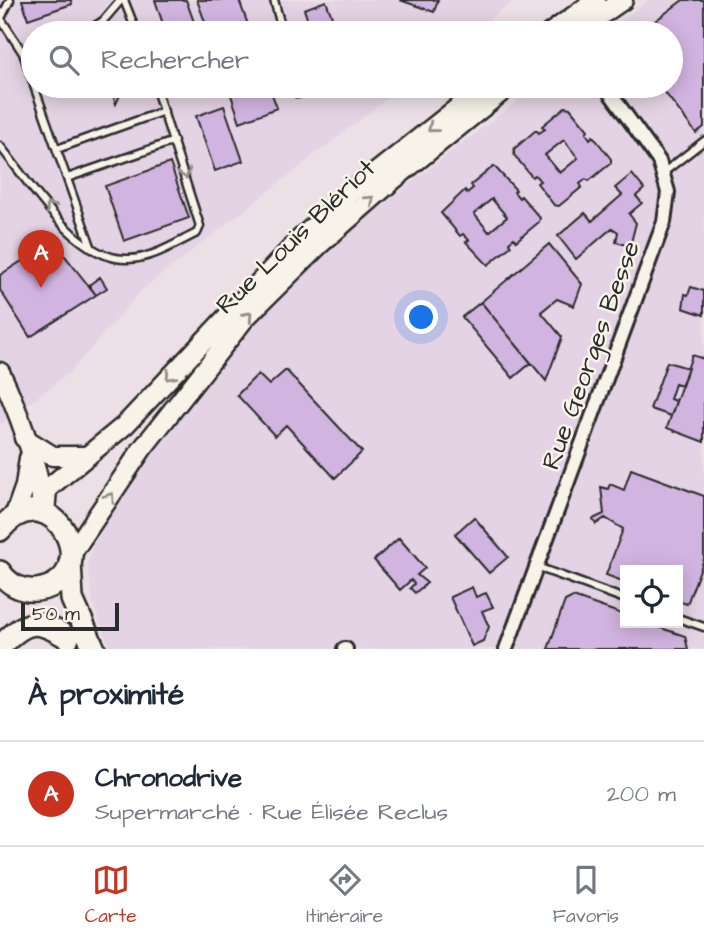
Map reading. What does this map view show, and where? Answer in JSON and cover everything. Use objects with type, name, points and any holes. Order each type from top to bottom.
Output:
[{"type":"main road","points":[[567,21],[596,0]]},
{"type":"main road","points":[[592,21],[623,0]]},
{"type":"main road","name":"Rue Louis Blériot","points":[[43,514],[47,489],[125,425],[301,238],[355,189],[470,98]]},
{"type":"main road","name":"Rue Louis Blériot","points":[[71,558],[142,449],[246,317],[319,245],[393,180],[494,98]]},
{"type":"main road","points":[[0,372],[18,411],[40,484],[43,514]]},
{"type":"main road","points":[[27,447],[53,456],[88,456]]},
{"type":"main road","points":[[7,523],[25,486],[27,447]]},
{"type":"main road","points":[[7,523],[27,512],[43,514],[62,525],[71,543],[72,599],[94,649]]},
{"type":"main road","points":[[0,572],[13,585],[32,590],[61,578],[71,558]]},
{"type":"main road","points":[[0,638],[30,605],[32,590]]},
{"type":"main road","points":[[32,590],[71,644]]},
{"type":"main road","points":[[0,647],[29,623],[39,622],[71,644]]},
{"type":"street","name":"Rue Georges Besse","points":[[506,649],[664,222],[668,192],[659,161],[614,98]]},
{"type":"lane","points":[[10,0],[0,20],[21,50]]},
{"type":"lane","points":[[103,21],[123,0],[132,21]]},
{"type":"lane","points":[[274,0],[280,21]]},
{"type":"lane","points":[[39,98],[93,252]]},
{"type":"lane","points":[[0,146],[67,229],[93,252],[114,258],[147,257],[197,233],[198,213],[159,98]]},
{"type":"lane","points":[[57,149],[164,111]]},
{"type":"lane","points":[[67,178],[174,141]]},
{"type":"lane","points":[[663,173],[704,141]]},
{"type":"lane","points":[[537,567],[620,597]]},
{"type":"lane","points":[[683,620],[704,627]]},
{"type":"shaded area","points":[[0,0],[515,0],[487,21],[21,21],[21,98],[388,98],[142,290],[69,373],[0,425]]},
{"type":"shaded area","points":[[648,0],[704,0],[704,649],[110,649],[93,603],[88,566],[91,550],[134,474],[244,334],[296,280],[360,222],[521,98],[683,98],[683,21],[621,21]]},
{"type":"building","points":[[22,0],[71,0],[72,4],[28,19]]},
{"type":"building","points":[[155,0],[186,0],[194,21],[162,21]]},
{"type":"building","points":[[197,0],[239,0],[247,21],[205,21]]},
{"type":"building","points":[[400,0],[438,0],[434,12]]},
{"type":"building","points":[[683,0],[704,0],[704,127],[696,133],[669,98],[683,98],[683,21],[655,21]]},
{"type":"building","points":[[326,1],[334,21],[308,21],[304,9]]},
{"type":"building","points":[[232,98],[273,98],[277,108],[240,122]]},
{"type":"building","points":[[224,106],[243,161],[215,171],[196,116]]},
{"type":"building","points":[[565,107],[570,108],[588,130],[586,133],[590,139],[593,136],[611,159],[611,163],[589,181],[586,179],[580,184],[582,187],[559,206],[554,205],[537,183],[540,181],[535,175],[532,177],[514,155],[514,149],[536,130],[539,133],[545,129],[542,126]],"holes":[[[564,140],[578,158],[560,173],[545,155]]]},
{"type":"building","points":[[170,163],[189,218],[124,241],[105,186]]},
{"type":"building","points":[[494,166],[516,190],[514,192],[519,198],[521,196],[540,218],[539,222],[516,241],[514,238],[509,242],[511,246],[488,265],[466,242],[469,240],[463,234],[460,236],[441,213],[465,190],[467,193],[473,188],[471,185]],"holes":[[[492,199],[507,217],[489,232],[474,214]]]},
{"type":"building","points":[[632,174],[644,189],[636,196],[642,203],[629,214],[636,223],[630,246],[616,242],[618,232],[612,228],[576,259],[558,236],[585,213],[592,221],[622,195],[615,188]]},
{"type":"building","points":[[53,241],[96,295],[30,337],[0,290],[0,275]]},
{"type":"building","points":[[549,244],[582,284],[574,306],[557,299],[541,312],[562,337],[546,381],[481,302]]},
{"type":"building","points":[[100,277],[107,288],[96,295],[89,285]]},
{"type":"building","points":[[691,287],[704,291],[704,315],[683,308],[685,294],[688,295]]},
{"type":"building","points":[[481,302],[531,363],[513,378],[462,317]]},
{"type":"building","points":[[692,355],[704,359],[704,442],[667,428]]},
{"type":"building","points":[[667,362],[688,368],[682,386],[675,384],[670,399],[676,401],[671,416],[650,409]]},
{"type":"building","points":[[286,370],[362,452],[335,478],[286,425],[275,436],[237,395],[258,374],[269,385]]},
{"type":"building","points":[[631,469],[704,496],[704,559],[687,604],[683,603],[683,565],[620,565],[620,580],[606,575],[623,529],[605,518],[596,524],[593,519],[604,514],[601,487],[608,489],[610,484],[624,490]]},
{"type":"building","points":[[474,517],[508,557],[489,573],[455,534]]},
{"type":"building","points":[[399,538],[425,568],[417,575],[427,583],[415,593],[410,588],[414,584],[411,580],[400,590],[374,560]]},
{"type":"building","points":[[472,587],[476,597],[486,593],[493,607],[482,611],[489,627],[483,641],[472,646],[450,597]]},
{"type":"building","points":[[573,597],[620,613],[620,628],[661,628],[685,636],[688,649],[548,649],[565,601]]},
{"type":"place","name":"Chronodrive","points":[[41,288]]}]
